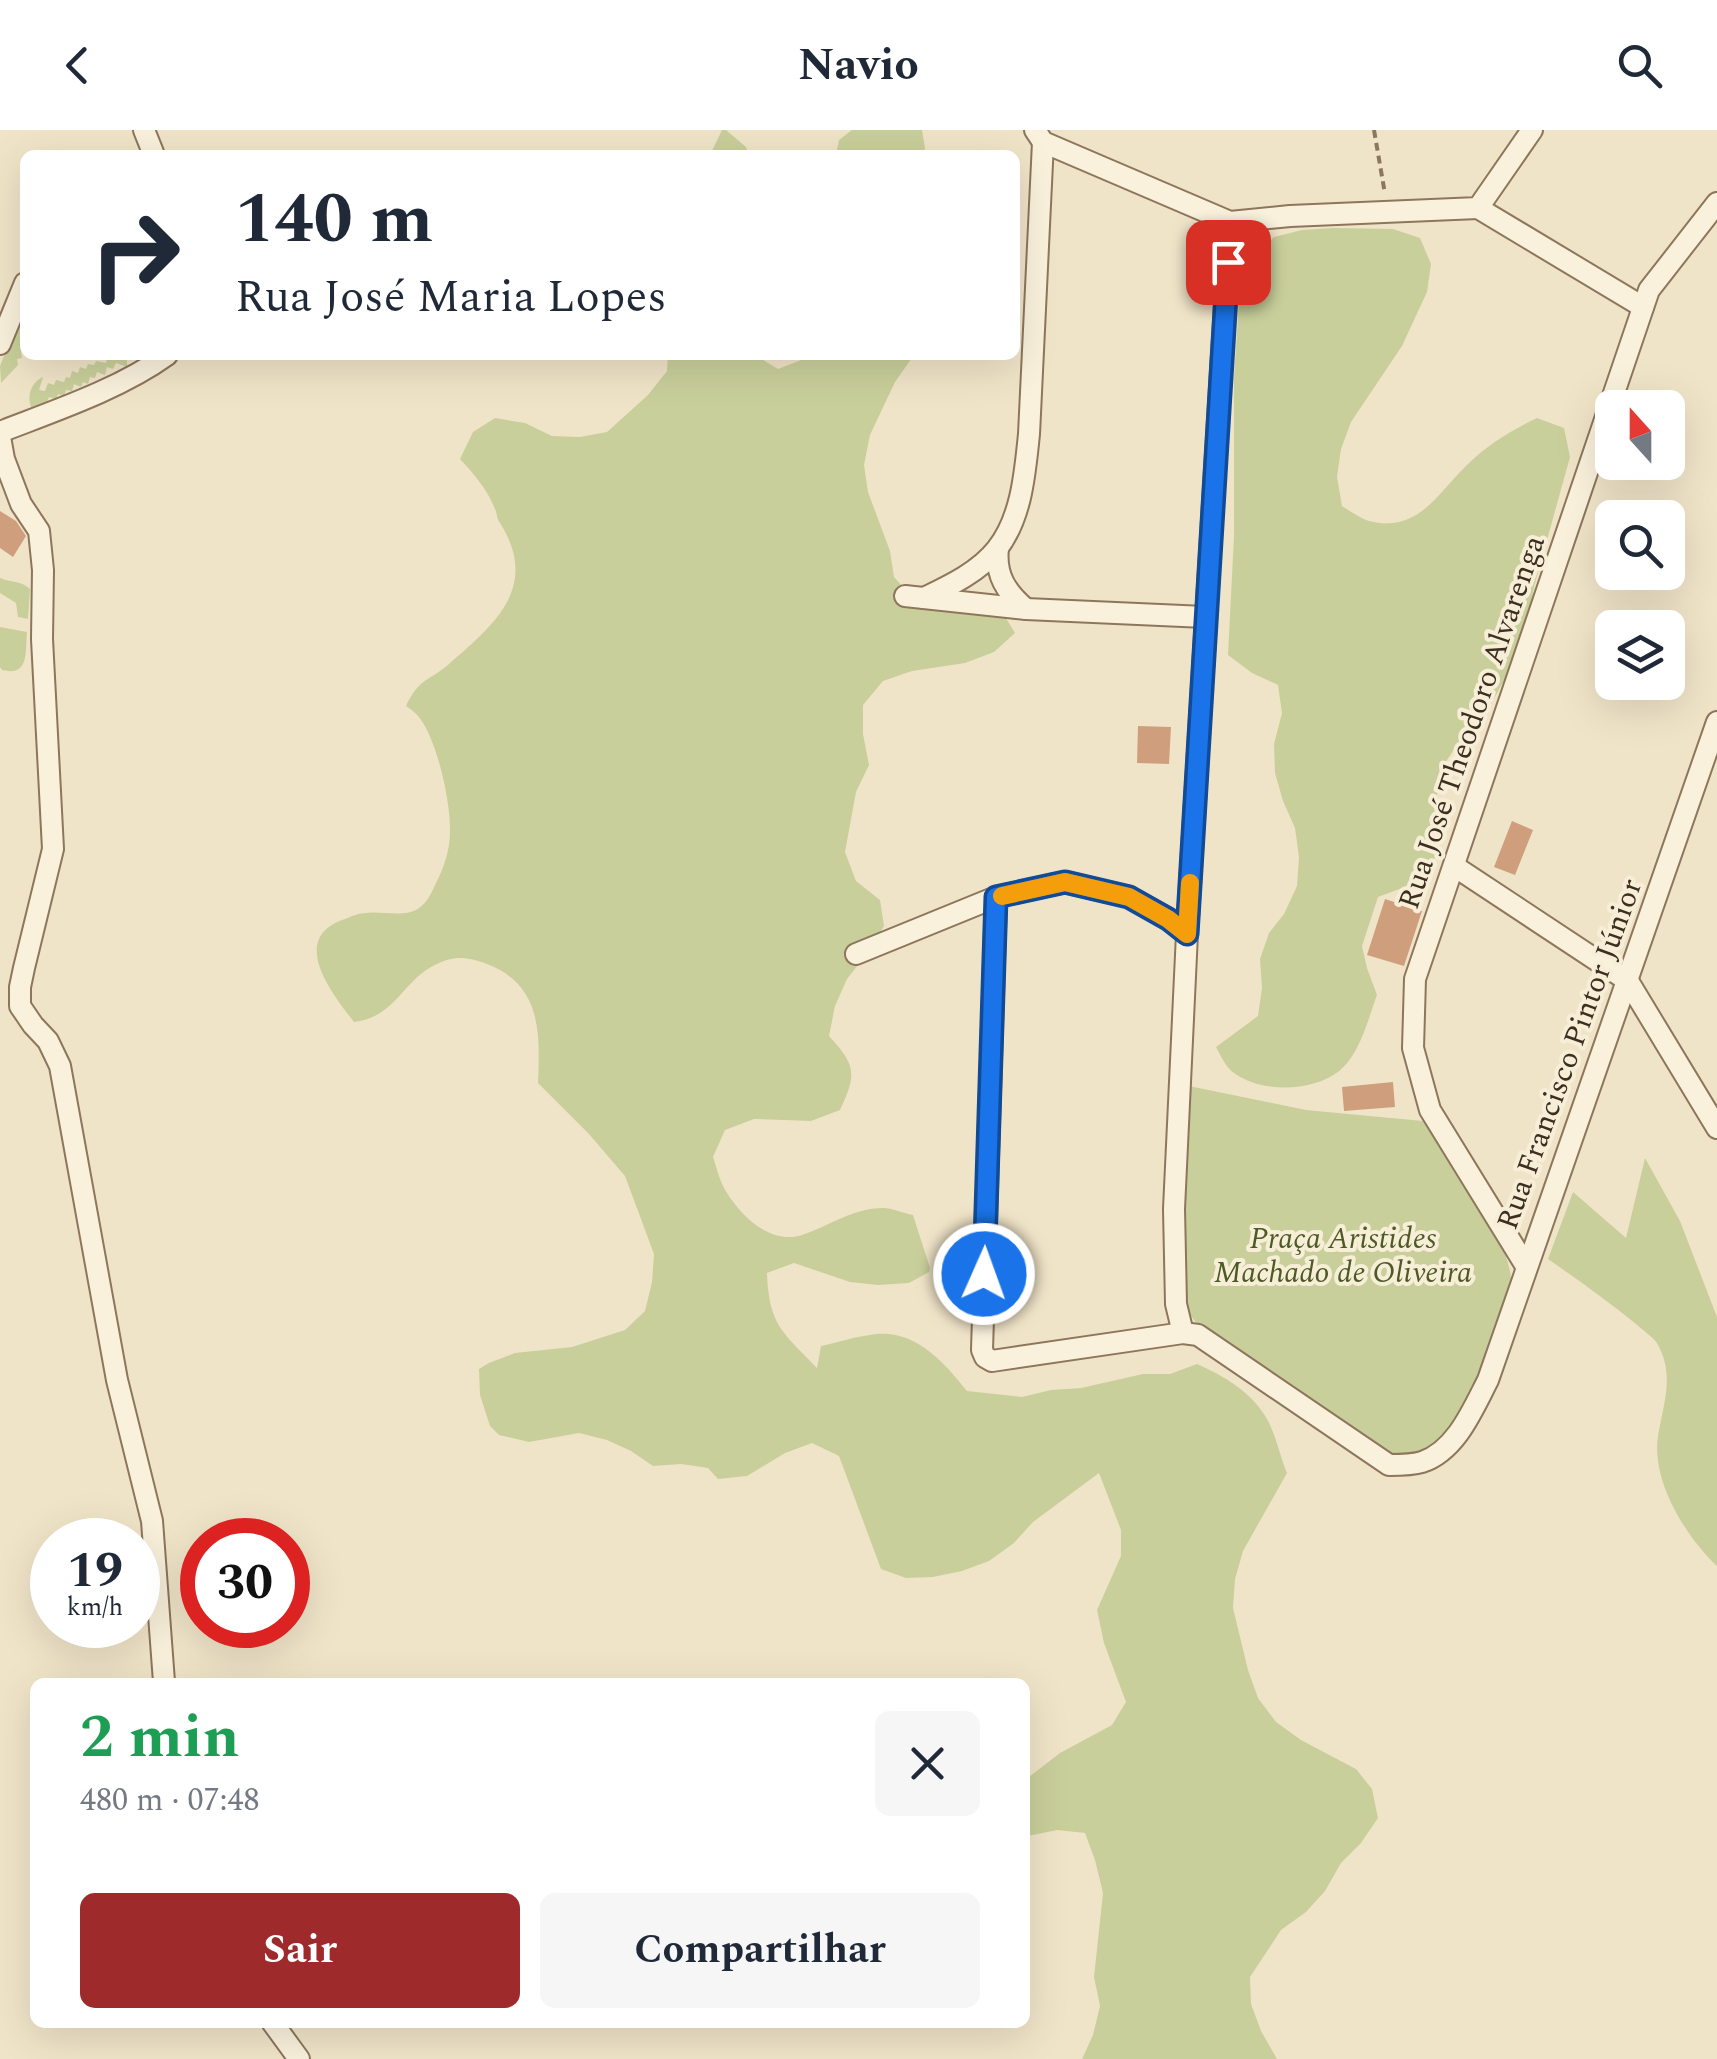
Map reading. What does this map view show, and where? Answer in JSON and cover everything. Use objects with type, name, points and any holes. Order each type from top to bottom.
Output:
[{"type":"street","points":[[1478,208],[1532,130]]},
{"type":"street","points":[[1205,617],[1026,610],[914,597],[948,586],[979,566],[998,548],[1015,514],[1024,480],[1029,434],[1039,136],[1230,222],[1478,208],[1643,307]]},
{"type":"street","name":"Rua José Theodoro Alvarenga","points":[[1526,1266],[1430,1110],[1413,1048],[1415,979],[1649,290],[1717,203]]},
{"type":"street","points":[[996,897],[982,1350],[985,1357],[992,1361],[1183,1333],[1176,1304],[1174,1209],[1230,222]]},
{"type":"street","points":[[0,344],[20,294]]},
{"type":"street","points":[[160,360],[0,434],[4,459],[21,504],[39,531],[53,849],[20,987],[20,1006],[48,1041],[60,1066],[117,1380],[152,1521],[164,1678]]},
{"type":"street","points":[[998,548],[1004,588],[1026,610]]},
{"type":"street","name":"Rua Francisco Pintor Júnior","points":[[1183,1333],[1198,1335],[1389,1465],[1423,1462],[1456,1436],[1488,1380],[1717,722]]},
{"type":"street","points":[[1454,866],[1628,982],[1717,1128]]},
{"type":"street","points":[[856,954],[996,897],[1065,882],[1129,897],[1187,934]]},
{"type":"street","points":[[276,2028],[299,2059]]},
{"type":"path","points":[[1374,130],[1388,213]]},
{"type":"green space","points":[[722,130],[726,130],[747,150],[712,150]]},
{"type":"green space","points":[[852,130],[922,130],[925,148],[837,150],[839,140]]},
{"type":"green space","points":[[1333,228],[1393,229],[1420,238],[1431,264],[1427,292],[1402,346],[1351,422],[1341,449],[1337,477],[1342,506],[1369,521],[1401,522],[1413,517],[1482,451],[1537,418],[1564,428],[1570,457],[1529,615],[1509,671],[1480,721],[1443,766],[1437,795],[1442,823],[1436,856],[1421,881],[1378,897],[1362,946],[1377,995],[1358,1046],[1346,1065],[1327,1079],[1286,1088],[1245,1080],[1226,1065],[1216,1047],[1258,1016],[1262,988],[1260,959],[1269,933],[1284,914],[1297,886],[1299,857],[1295,828],[1275,773],[1274,744],[1282,713],[1278,685],[1252,673],[1228,655],[1234,536],[1234,378],[1240,286],[1253,258],[1274,237]]},
{"type":"green space","points":[[20,316],[20,358],[1,383],[0,366]]},
{"type":"green space","points":[[127,360],[127,367],[116,363],[113,369],[107,367],[105,375],[97,372],[88,384],[74,384],[64,396],[49,397],[45,407],[32,409],[30,395],[39,379],[43,377],[39,390],[45,391],[48,383],[64,382],[72,371],[78,373],[80,367],[86,369],[96,361]]},
{"type":"green space","points":[[668,360],[763,360],[778,369],[801,360],[910,360],[895,382],[870,435],[864,465],[868,492],[890,551],[894,577],[913,598],[1001,610],[1015,633],[994,652],[965,663],[912,671],[883,681],[863,705],[869,765],[856,792],[845,852],[856,881],[880,900],[884,926],[847,979],[835,1006],[829,1036],[849,1063],[849,1087],[840,1110],[811,1121],[754,1119],[725,1130],[713,1157],[733,1202],[759,1227],[779,1236],[802,1235],[872,1209],[886,1208],[913,1215],[930,1268],[909,1283],[850,1282],[794,1263],[767,1273],[771,1305],[780,1327],[817,1368],[821,1346],[876,1334],[904,1337],[928,1350],[967,1391],[1022,1397],[1143,1374],[1170,1374],[1197,1364],[1236,1386],[1267,1419],[1287,1473],[1243,1551],[1235,1579],[1233,1608],[1248,1670],[1258,1698],[1276,1722],[1356,1769],[1372,1789],[1378,1818],[1341,1863],[1325,1891],[1306,1912],[1281,1930],[1250,1977],[1251,2004],[1277,2059],[1082,2059],[1100,2006],[1094,1977],[1103,1893],[1085,1833],[1057,1830],[1030,1836],[1030,1776],[1060,1753],[1112,1725],[1126,1702],[1104,1643],[1097,1610],[1121,1556],[1121,1530],[1099,1473],[989,1561],[933,1577],[906,1578],[881,1569],[839,1456],[812,1443],[785,1453],[747,1476],[718,1479],[708,1468],[681,1464],[653,1466],[607,1440],[579,1433],[529,1442],[499,1435],[490,1426],[480,1395],[479,1369],[515,1353],[572,1347],[625,1330],[645,1311],[654,1254],[625,1176],[538,1083],[539,1047],[534,1013],[528,998],[505,973],[473,960],[449,960],[424,972],[380,1013],[354,1022],[320,966],[319,939],[328,928],[358,914],[401,913],[419,908],[431,894],[446,858],[450,820],[442,771],[425,726],[406,706],[420,685],[449,664],[496,619],[514,585],[511,546],[492,502],[460,459],[473,432],[495,418],[525,423],[552,436],[580,437],[607,432],[648,395],[667,371]]},
{"type":"green space","points":[[0,578],[30,589],[28,619],[18,617],[16,603],[0,593]]},
{"type":"green space","points":[[0,627],[27,632],[24,661],[17,670],[0,667]]},
{"type":"green space","name":"Praça Aristides Machado de Oliveira","points":[[1189,1086],[1306,1110],[1423,1121],[1463,1178],[1492,1224],[1509,1268],[1511,1286],[1471,1395],[1447,1433],[1432,1446],[1416,1453],[1387,1456],[1200,1328],[1188,1312],[1182,1210]]},
{"type":"green space","points":[[1645,1158],[1680,1221],[1717,1317],[1717,1566],[1683,1524],[1660,1471],[1658,1436],[1667,1379],[1658,1345],[1625,1315],[1548,1259],[1573,1192],[1626,1238]]},
{"type":"building","points":[[0,511],[16,521],[26,536],[13,557],[0,548]]},
{"type":"building","points":[[1138,726],[1171,727],[1169,764],[1137,763]]},
{"type":"building","points":[[1512,821],[1533,830],[1515,875],[1494,867]]},
{"type":"building","points":[[1385,899],[1422,911],[1404,966],[1367,955]]},
{"type":"building","points":[[1393,1082],[1395,1107],[1344,1111],[1342,1087]]},
{"type":"slow traffic","points":[[1002,896],[1065,882],[1129,897],[1187,934],[1190,883]]},
{"type":"route","points":[[984,1274],[996,897],[1065,882],[1129,897],[1187,934],[1228,262]]}]
